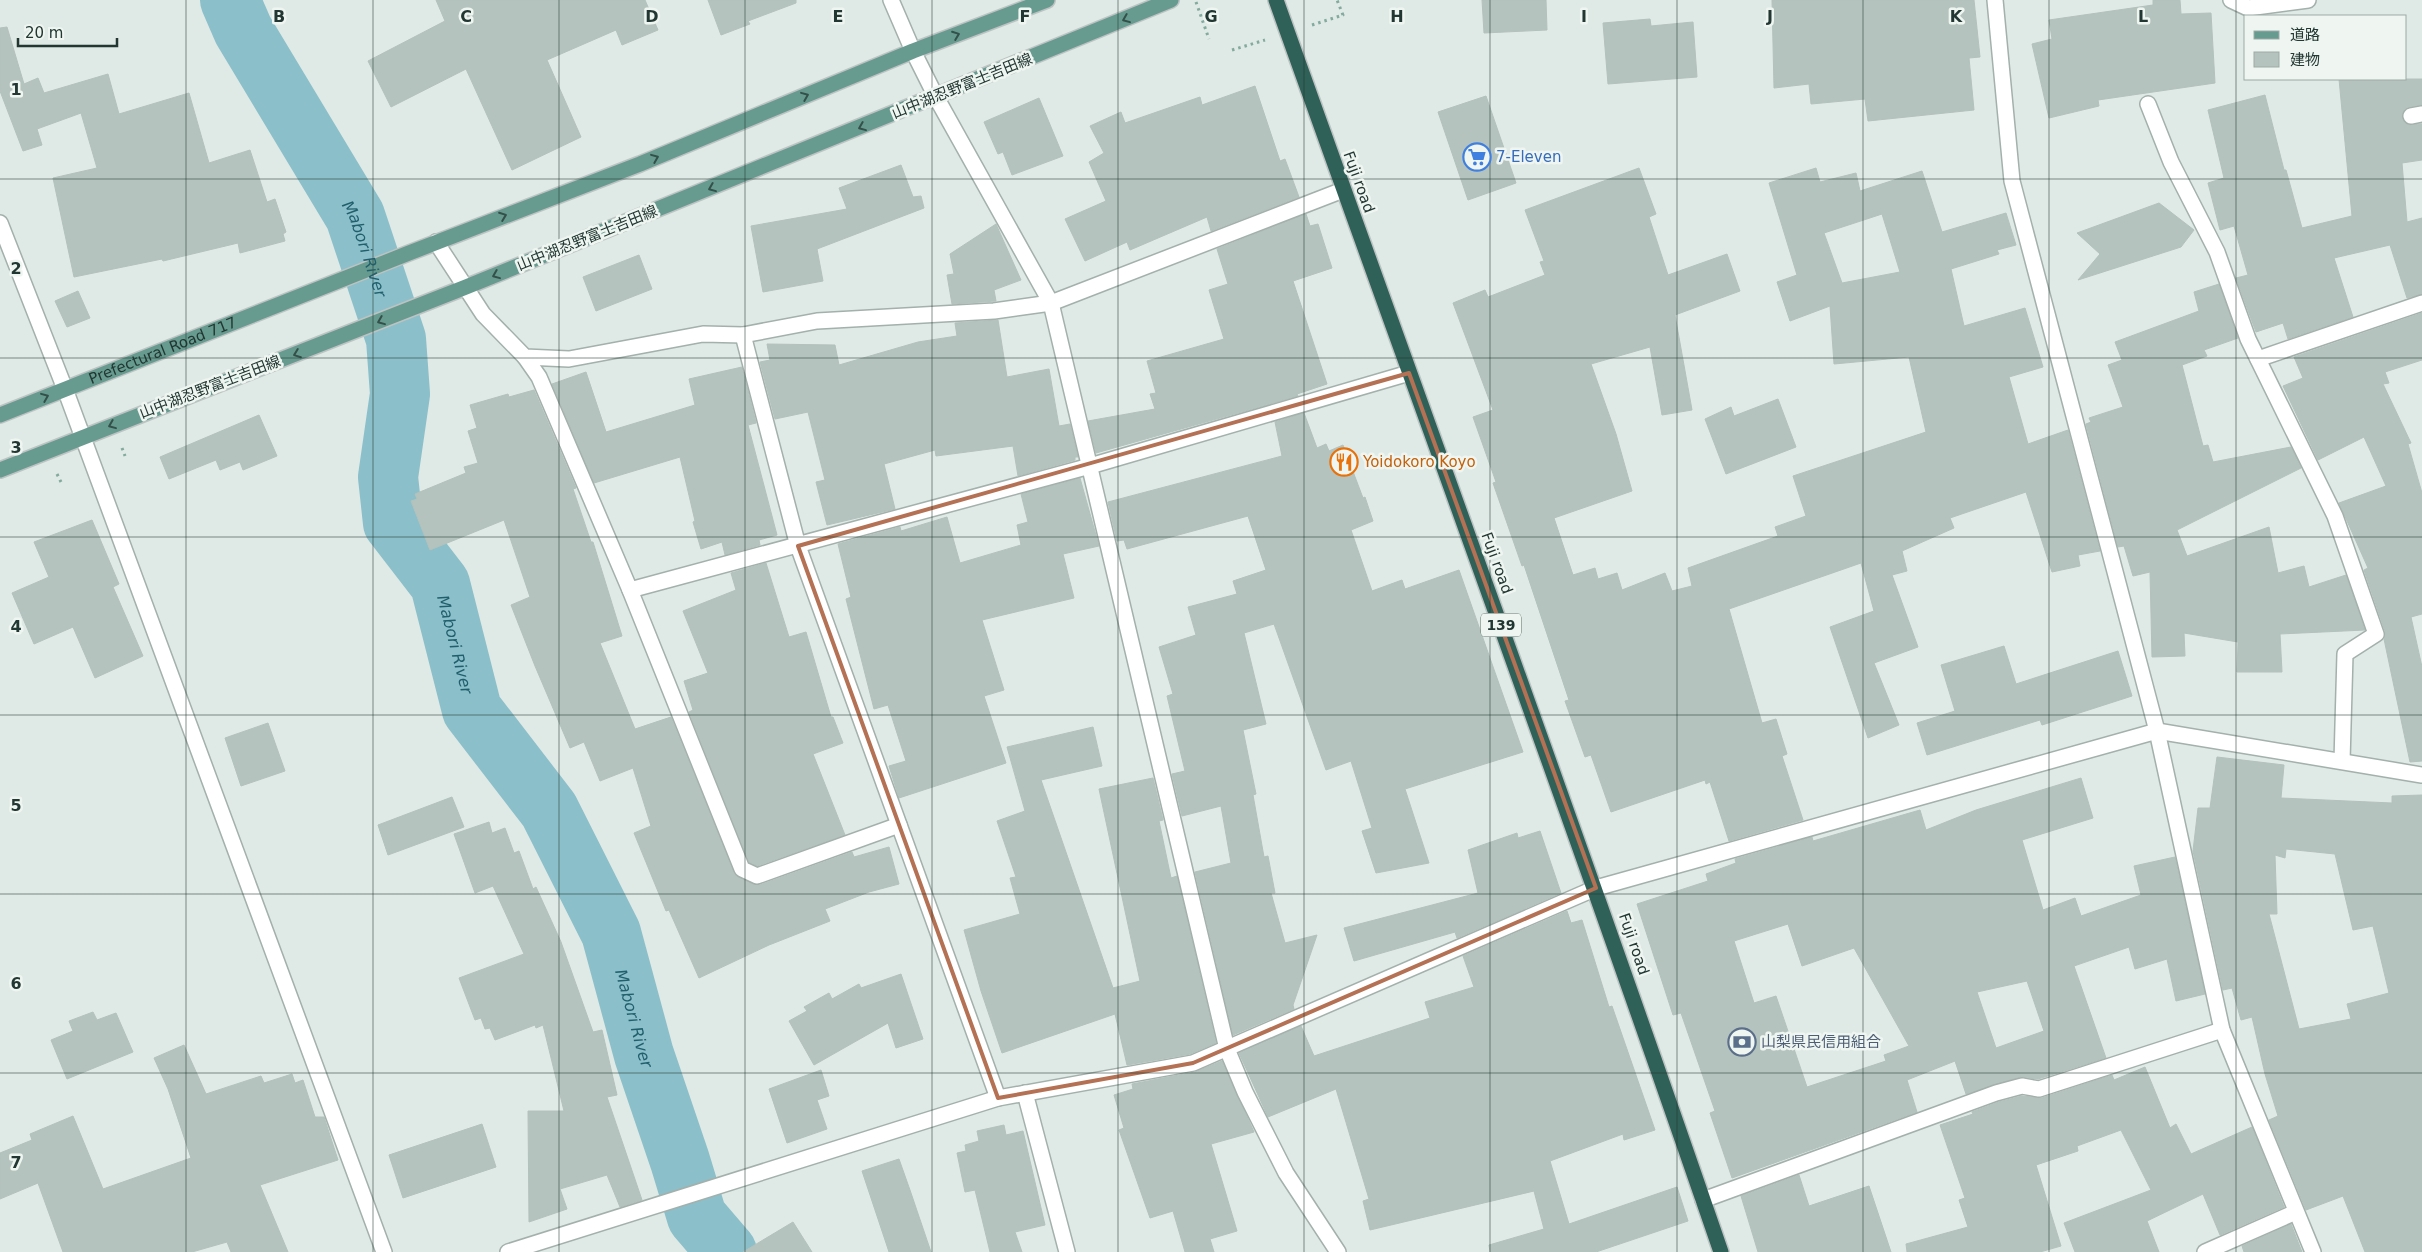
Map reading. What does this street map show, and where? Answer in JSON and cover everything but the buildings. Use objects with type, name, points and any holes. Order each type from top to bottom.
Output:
[{"type":"highway","name":"Fuji road","points":[[1276,0],[1596,888],[1721,1252]]},
{"type":"main road","points":[[436,242],[640,164],[913,51],[1046,0]]},
{"type":"main road","name":"山中湖忍野富士吉田線","points":[[0,470],[419,306],[1171,0]]},
{"type":"main road","name":"Prefectural Road 717","points":[[0,415],[436,242]]},
{"type":"street","points":[[891,0],[913,51],[936,97],[1051,303],[1227,1049],[1245,1092],[1286,1173],[1338,1252]]},
{"type":"street","points":[[1995,0],[2012,181],[2157,731],[2222,1030],[2313,1252]]},
{"type":"street","points":[[2231,0],[2248,8],[2308,0]]},
{"type":"street","points":[[2148,104],[2171,162],[2217,252],[2248,339],[2335,516],[2376,634],[2345,654],[2342,761]]},
{"type":"street","points":[[525,357],[570,359],[703,334],[743,335],[817,321],[994,311],[1051,303],[1343,190]]},
{"type":"street","points":[[0,222],[83,437],[384,1252]]},
{"type":"street","points":[[436,242],[483,314],[525,357],[539,377],[630,590],[742,869],[757,876],[899,825]]},
{"type":"street","points":[[2258,359],[2422,303]]},
{"type":"street","points":[[743,335],[798,546],[998,1098]]},
{"type":"street","points":[[630,590],[1090,466],[1409,373]]},
{"type":"street","points":[[508,1252],[998,1098],[1193,1064],[1596,888],[2157,731],[2422,775]]},
{"type":"street","points":[[1703,1200],[1996,1093],[2022,1086],[2039,1089],[2222,1030]]},
{"type":"street","points":[[1025,1093],[1068,1252]]},
{"type":"street","points":[[2205,1252],[2296,1212]]},
{"type":"path","points":[[1195,0],[1208,39]]},
{"type":"path","points":[[1337,0],[1343,15]]},
{"type":"highlighted area","points":[[1409,373],[1596,888],[1193,1063],[998,1098],[798,546]]},
{"type":"waterway","name":"Mabori River","points":[[230,0],[243,30],[355,216],[396,339],[400,394],[388,477],[393,523],[440,584],[472,710],[549,810],[611,933],[644,1055],[697,1217],[727,1252]]},
{"type":"place","name":"7-Eleven","points":[[1477,157]]},
{"type":"place","name":"Yoidokoro Koyo","points":[[1344,462]]},
{"type":"place","name":"山梨県民信用組合","points":[[1742,1042]]}]
